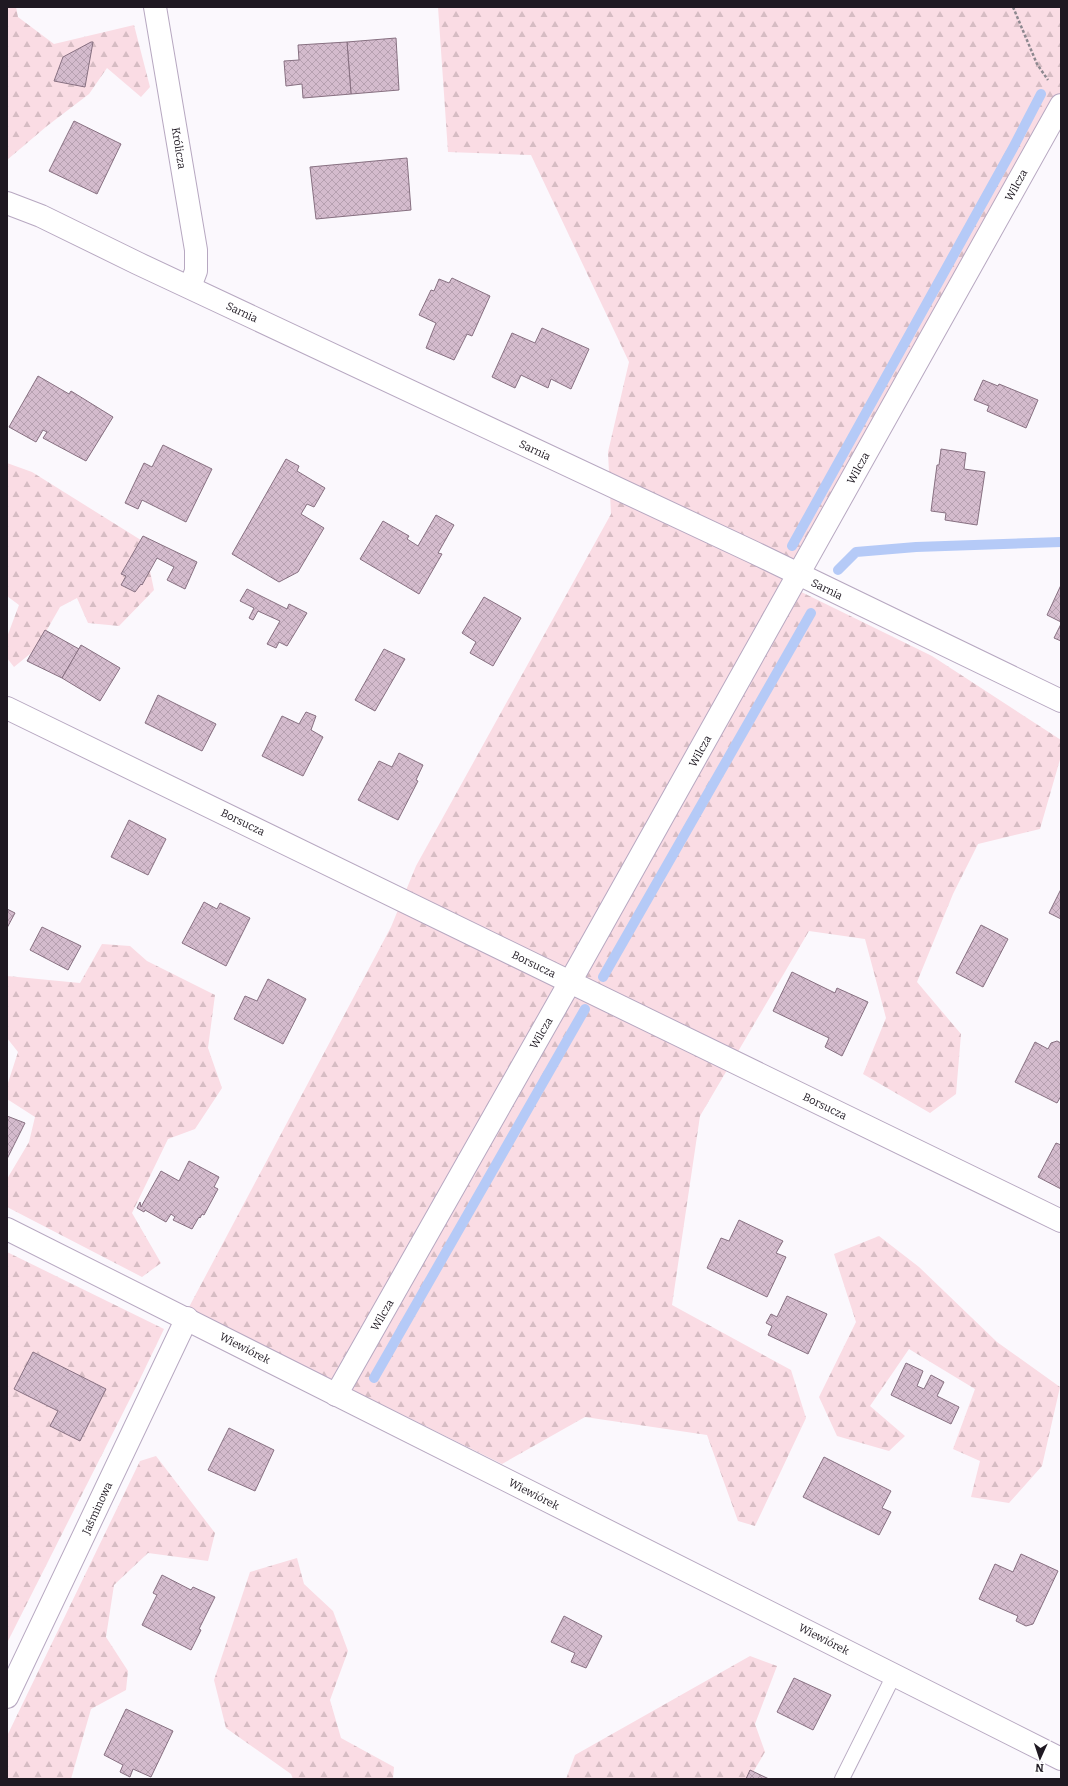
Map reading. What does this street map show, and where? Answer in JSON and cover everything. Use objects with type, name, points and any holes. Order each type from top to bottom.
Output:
[{"type":"street","name":"Królicza","points":[[155,7],[196,250],[196,271],[190,287]]},
{"type":"street","name":"Wilcza","points":[[336,1395],[570,982],[1061,105]]},
{"type":"street","name":"Sarnia","points":[[7,203],[41,216],[755,553],[1061,701]]},
{"type":"street","name":"Borsucza","points":[[7,708],[1061,1221]]},
{"type":"street","name":"Wiewiórek","points":[[7,1229],[187,1318],[336,1395],[1061,1760]]},
{"type":"street","name":"Jaśminowa","points":[[7,1697],[187,1318]]},
{"type":"lane","points":[[842,1779],[894,1675]]},
{"type":"path","points":[[1013,7],[1036,64],[1052,84]]},
{"type":"green space","points":[[7,7],[16,7],[18,17],[54,44],[134,25],[150,87],[141,97],[107,68],[89,94],[47,126],[7,160]]},
{"type":"green space","points":[[438,7],[1061,7],[1061,105],[1042,115],[785,584],[932,656],[1061,740],[1061,756],[1040,829],[978,844],[953,894],[917,982],[961,1034],[956,1094],[930,1113],[863,1074],[886,1018],[865,939],[809,931],[700,1116],[672,1305],[791,1370],[806,1418],[755,1526],[738,1521],[707,1435],[585,1417],[502,1464],[188,1309],[391,927],[416,866],[611,514],[608,452],[629,362],[531,155],[448,152]]},
{"type":"green space","points":[[7,463],[32,472],[144,542],[154,590],[119,626],[88,623],[77,598],[60,607],[36,649],[14,667],[7,658],[7,637],[19,605],[7,596]]},
{"type":"green space","points":[[102,944],[130,946],[147,961],[215,995],[208,1048],[222,1088],[195,1129],[168,1139],[132,1213],[161,1263],[142,1277],[7,1207],[7,1179],[29,1142],[35,1117],[7,1099],[7,1086],[18,1052],[7,1038],[7,976],[80,983]]},
{"type":"green space","points":[[879,1236],[919,1267],[997,1342],[1060,1387],[1042,1466],[1009,1503],[971,1497],[980,1461],[953,1449],[975,1389],[909,1349],[870,1406],[905,1436],[889,1451],[837,1436],[819,1397],[856,1322],[834,1254]]},
{"type":"green space","points":[[7,1252],[164,1329],[7,1643]]},
{"type":"green space","points":[[156,1456],[215,1533],[208,1561],[148,1553],[114,1585],[106,1637],[128,1671],[126,1690],[91,1709],[71,1779],[7,1779],[7,1736],[140,1461]]},
{"type":"green space","points":[[297,1558],[304,1584],[333,1611],[348,1651],[330,1700],[341,1738],[394,1767],[393,1779],[293,1779],[291,1774],[226,1728],[214,1680],[250,1572]]},
{"type":"green space","points":[[750,1656],[777,1666],[755,1724],[765,1752],[749,1779],[566,1779],[575,1755]]},
{"type":"building","points":[[396,38],[399,90],[351,94],[347,42]]},
{"type":"building","points":[[93,42],[85,87],[54,81],[63,57]]},
{"type":"building","points":[[347,42],[351,94],[303,98],[302,84],[286,86],[284,61],[299,60],[298,45]]},
{"type":"building","points":[[74,121],[121,144],[97,194],[49,171]]},
{"type":"building","points":[[407,158],[411,210],[316,219],[310,167]]},
{"type":"building","points":[[452,278],[490,296],[472,336],[467,334],[454,360],[426,348],[436,323],[419,315],[431,290],[434,291],[439,279],[449,283]]},
{"type":"building","points":[[542,328],[589,349],[571,389],[551,379],[548,388],[521,375],[515,388],[492,377],[512,333],[535,343]]},
{"type":"building","points":[[38,376],[69,394],[71,391],[113,417],[86,461],[43,438],[47,432],[43,430],[36,442],[9,427]]},
{"type":"building","points":[[983,380],[998,386],[999,384],[1038,400],[1026,428],[987,411],[989,406],[974,400]]},
{"type":"building","points":[[163,445],[212,469],[186,522],[142,500],[138,509],[125,503],[144,463],[152,467]]},
{"type":"building","points":[[941,449],[966,453],[964,469],[985,472],[977,525],[945,520],[946,513],[931,511],[937,465],[939,465]]},
{"type":"building","points":[[286,459],[299,466],[297,471],[325,488],[314,507],[307,504],[301,514],[324,528],[298,572],[279,582],[232,554]]},
{"type":"building","points":[[436,515],[454,525],[438,553],[442,554],[419,594],[360,559],[383,521],[409,536],[407,539],[418,546]]},
{"type":"building","points":[[143,536],[197,562],[185,589],[167,580],[174,567],[157,558],[142,585],[141,584],[135,592],[121,585],[126,576],[121,574]]},
{"type":"building","points":[[1061,585],[1061,622],[1047,615]]},
{"type":"building","points":[[247,589],[287,609],[289,604],[307,613],[287,646],[279,642],[276,648],[267,644],[280,621],[258,611],[253,620],[249,618],[254,608],[240,601]]},
{"type":"building","points":[[484,597],[521,618],[493,666],[470,653],[476,642],[462,633]]},
{"type":"building","points":[[1061,624],[1061,641],[1054,638]]},
{"type":"building","points":[[45,630],[79,649],[62,678],[27,661]]},
{"type":"building","points":[[81,645],[120,668],[100,701],[62,678]]},
{"type":"building","points":[[384,649],[405,659],[375,711],[355,700]]},
{"type":"building","points":[[158,695],[216,724],[202,751],[145,723]]},
{"type":"building","points":[[306,712],[316,716],[311,730],[323,737],[303,776],[262,756],[282,716],[299,724]]},
{"type":"building","points":[[399,753],[423,765],[416,780],[418,781],[398,820],[358,800],[379,761],[392,767]]},
{"type":"building","points":[[129,820],[166,839],[148,875],[111,857]]},
{"type":"building","points":[[1061,889],[1061,919],[1049,913]]},
{"type":"building","points":[[204,902],[217,909],[220,903],[250,918],[226,966],[182,943]]},
{"type":"building","points":[[7,909],[15,913],[7,928]]},
{"type":"building","points":[[981,925],[1008,939],[983,987],[956,973]]},
{"type":"building","points":[[42,927],[81,946],[68,970],[30,950]]},
{"type":"building","points":[[792,972],[835,993],[837,988],[868,1002],[842,1056],[825,1047],[829,1038],[773,1011]]},
{"type":"building","points":[[268,979],[306,999],[283,1044],[234,1019],[245,996],[257,1001]]},
{"type":"building","points":[[1057,1041],[1061,1043],[1061,1096],[1057,1103],[1015,1082],[1035,1042],[1048,1049],[1051,1043]]},
{"type":"building","points":[[7,1116],[25,1123],[7,1159]]},
{"type":"building","points":[[1056,1143],[1061,1145],[1061,1189],[1038,1177]]},
{"type":"building","points":[[189,1161],[219,1177],[214,1187],[218,1189],[204,1215],[202,1214],[200,1218],[199,1217],[192,1229],[173,1220],[175,1217],[171,1214],[166,1222],[145,1210],[144,1212],[137,1208],[140,1202],[141,1207],[161,1171],[179,1181]]},
{"type":"building","points":[[739,1220],[783,1241],[776,1253],[786,1257],[767,1297],[707,1268],[721,1238],[729,1241]]},
{"type":"building","points":[[787,1296],[827,1314],[808,1354],[768,1335],[772,1326],[766,1323],[771,1314],[777,1317]]},
{"type":"building","points":[[33,1352],[106,1389],[80,1441],[50,1426],[58,1411],[14,1389]]},
{"type":"building","points":[[906,1363],[923,1371],[917,1386],[924,1389],[931,1375],[944,1382],[937,1396],[959,1407],[951,1424],[891,1395]]},
{"type":"building","points":[[229,1428],[274,1450],[255,1491],[208,1470]]},
{"type":"building","points":[[824,1457],[891,1491],[882,1508],[891,1512],[879,1535],[803,1497]]},
{"type":"building","points":[[1021,1554],[1058,1571],[1033,1624],[1026,1626],[1016,1621],[1018,1616],[979,1599],[995,1564],[1013,1572]]},
{"type":"building","points":[[162,1575],[191,1590],[193,1587],[215,1597],[199,1629],[201,1630],[191,1650],[142,1625],[157,1595],[153,1593]]},
{"type":"building","points":[[564,1616],[602,1636],[586,1668],[571,1662],[575,1653],[551,1642]]},
{"type":"building","points":[[794,1678],[831,1695],[813,1730],[777,1712]]},
{"type":"building","points":[[126,1709],[173,1731],[151,1777],[133,1769],[130,1777],[120,1772],[123,1765],[104,1755]]},
{"type":"building","points":[[750,1770],[769,1779],[746,1779]]},
{"type":"waterway","points":[[792,546],[1013,148],[1041,94]]},
{"type":"waterway","points":[[838,570],[856,552],[916,547],[1061,542]]},
{"type":"waterway","points":[[603,977],[811,613]]},
{"type":"waterway","points":[[374,1378],[585,1009]]}]
